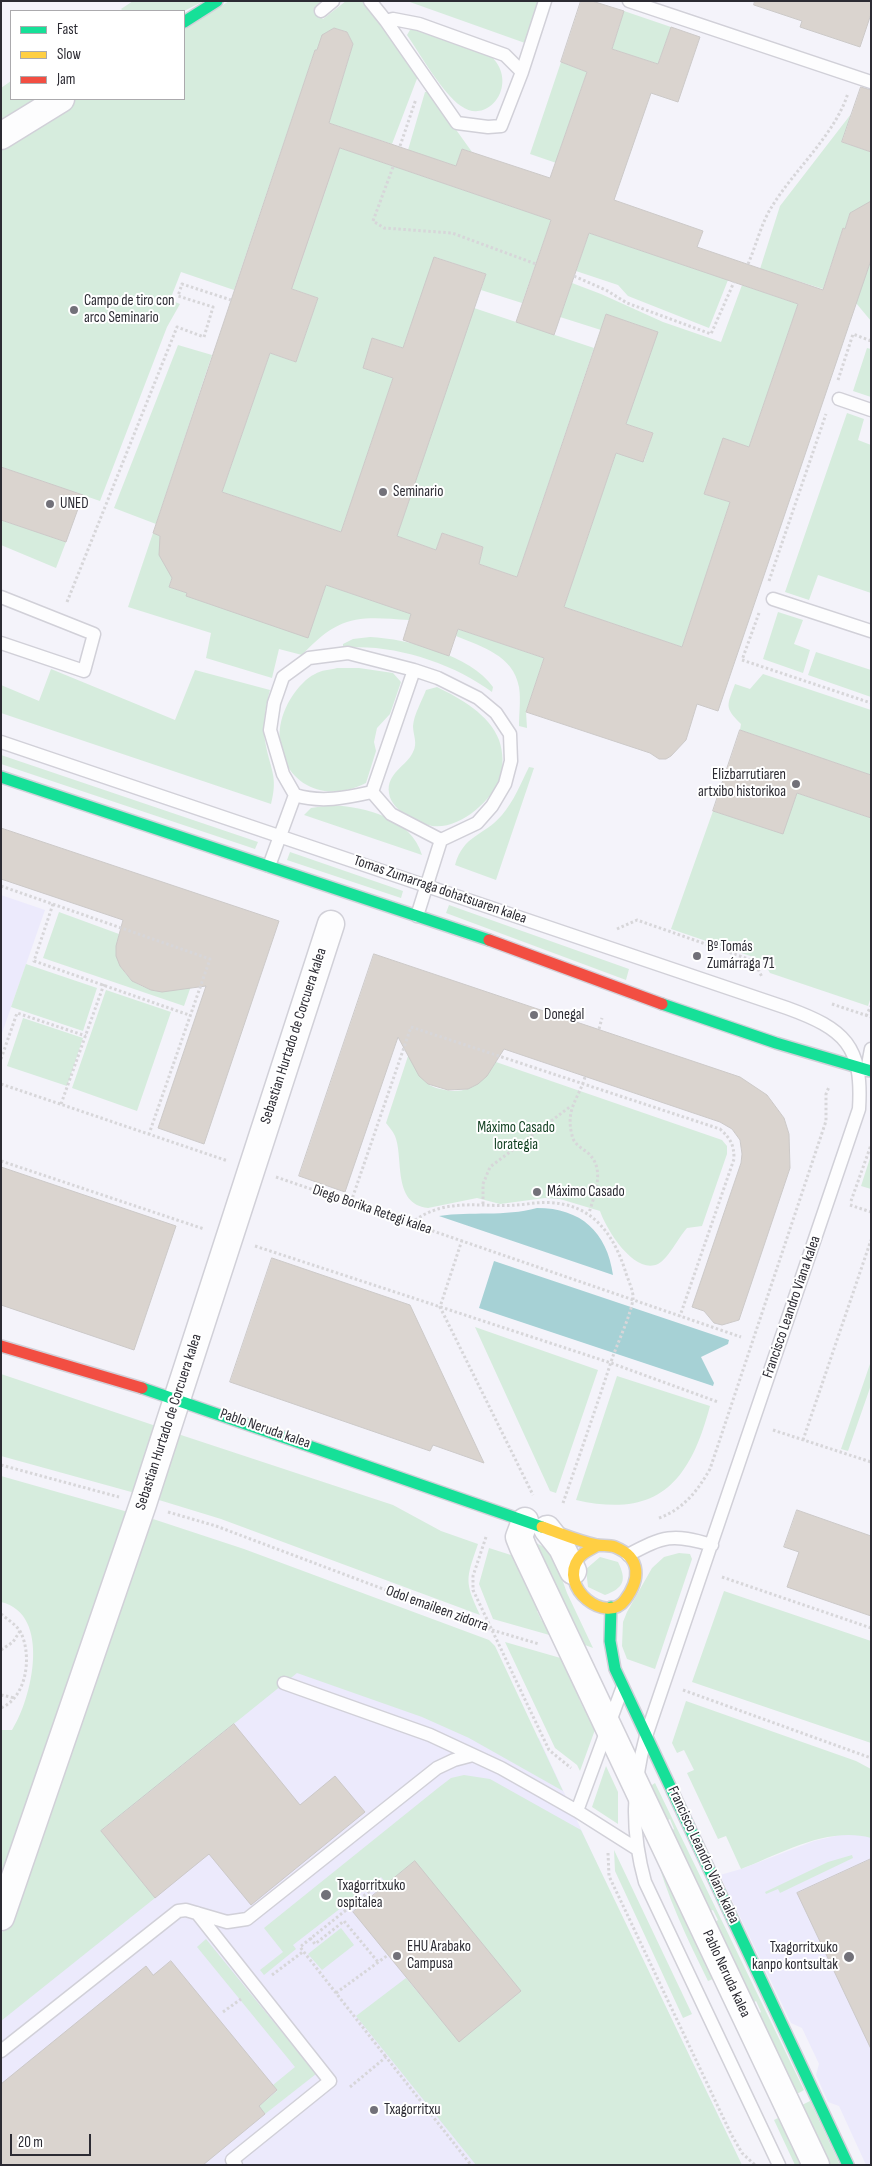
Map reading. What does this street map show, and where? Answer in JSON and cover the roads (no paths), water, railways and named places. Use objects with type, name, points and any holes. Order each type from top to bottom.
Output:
[{"type":"street","points":[[185,21],[218,1]]},
{"type":"street","points":[[1,136],[60,100]]},
{"type":"street","points":[[1,776],[512,948],[611,987],[776,1043],[865,1069]]},
{"type":"street","name":"Sebastian Hurtado de Corcuera kalea","points":[[1,1917],[143,1504],[331,924]]},
{"type":"street","name":"Pablo Neruda kalea","points":[[1,1346],[55,1364],[177,1399],[598,1545]]},
{"type":"street","points":[[536,1525],[562,1548],[573,1571],[577,1591],[591,1605],[611,1607],[626,1600],[635,1586],[637,1575],[635,1564],[628,1554],[609,1544],[598,1545],[581,1554],[573,1571]]},
{"type":"street","name":"Pablo Neruda kalea","points":[[536,1525],[519,1537],[573,1655],[636,1783],[816,2165]]},
{"type":"street","name":"Francisco Leandro Viana kalea","points":[[611,1607],[610,1641],[615,1669],[848,2165]]},
{"type":"lane","points":[[321,11],[333,1]]},
{"type":"lane","points":[[370,1],[426,76],[457,123],[488,127],[501,126],[522,72],[545,1]]},
{"type":"lane","points":[[629,1],[871,82]]},
{"type":"lane","points":[[386,21],[393,20],[419,24],[505,55],[522,72]]},
{"type":"lane","points":[[834,398],[871,410]]},
{"type":"lane","points":[[1,597],[94,634],[84,671],[1,642]]},
{"type":"lane","points":[[773,599],[871,631]]},
{"type":"lane","points":[[372,792],[339,799],[312,800],[295,795],[283,774],[270,730],[274,703],[283,677],[309,658],[348,653],[438,678],[478,698],[496,713],[510,734],[511,760],[505,784],[492,806],[478,822],[440,840],[417,916]]},
{"type":"lane","points":[[372,792],[414,670]]},
{"type":"lane","name":"Tomas Zumarraga dohatsuaren kalea","points":[[1,742],[813,1017],[837,1032],[865,1069]]},
{"type":"lane","points":[[372,792],[391,814],[440,840]]},
{"type":"lane","points":[[269,866],[295,795]]},
{"type":"lane","name":"Francisco Leandro Viana kalea","points":[[646,1736],[859,1109],[865,1069],[871,1049]]},
{"type":"lane","points":[[628,1554],[662,1538],[676,1536],[712,1544]]},
{"type":"lane","points":[[284,1683],[430,1736],[473,1755],[577,1810],[637,1849]]},
{"type":"lane","points":[[577,1810],[623,1685]]},
{"type":"lane","name":"Pablo Neruda kalea","points":[[646,1736],[636,1783],[634,1819],[637,1849],[645,1882],[780,2165]]},
{"type":"lane","points":[[1,2051],[170,1916],[178,1911],[196,1913],[226,1922],[247,1920],[438,1768],[454,1760],[473,1755]]},
{"type":"lane","points":[[196,1913],[330,2081],[232,2160],[236,2165]]},
{"type":"water","points":[[537,1208],[567,1212],[589,1225],[605,1246],[613,1275],[439,1216],[525,1211]]},
{"type":"water","points":[[494,1261],[729,1340],[728,1344],[701,1357],[714,1383],[713,1386],[479,1308]]},
{"type":"place","name":"Campo de tiro con arco Seminario","points":[[74,310]]},
{"type":"place","name":"Seminario","points":[[383,492]]},
{"type":"place","name":"UNED","points":[[50,504]]},
{"type":"place","name":"Elizbarrutiaren artxibo historikoa","points":[[796,784]]},
{"type":"place","name":"Bº Tomás Zumárraga 71","points":[[697,956]]},
{"type":"place","name":"Donegal","points":[[534,1015]]},
{"type":"place","name":"Máximo Casado","points":[[537,1192]]},
{"type":"place","name":"Txagorritxuko ospitalea","points":[[326,1895]]},
{"type":"place","name":"EHU Arabako Campusa","points":[[397,1956]]},
{"type":"place","name":"Txagorritxuko kanpo kontsultak","points":[[849,1957]]},
{"type":"place","name":"Txagorritxu","points":[[374,2110]]},
{"type":"park label","name":"Máximo Casado lorategia","points":[[516,1136]]}]
